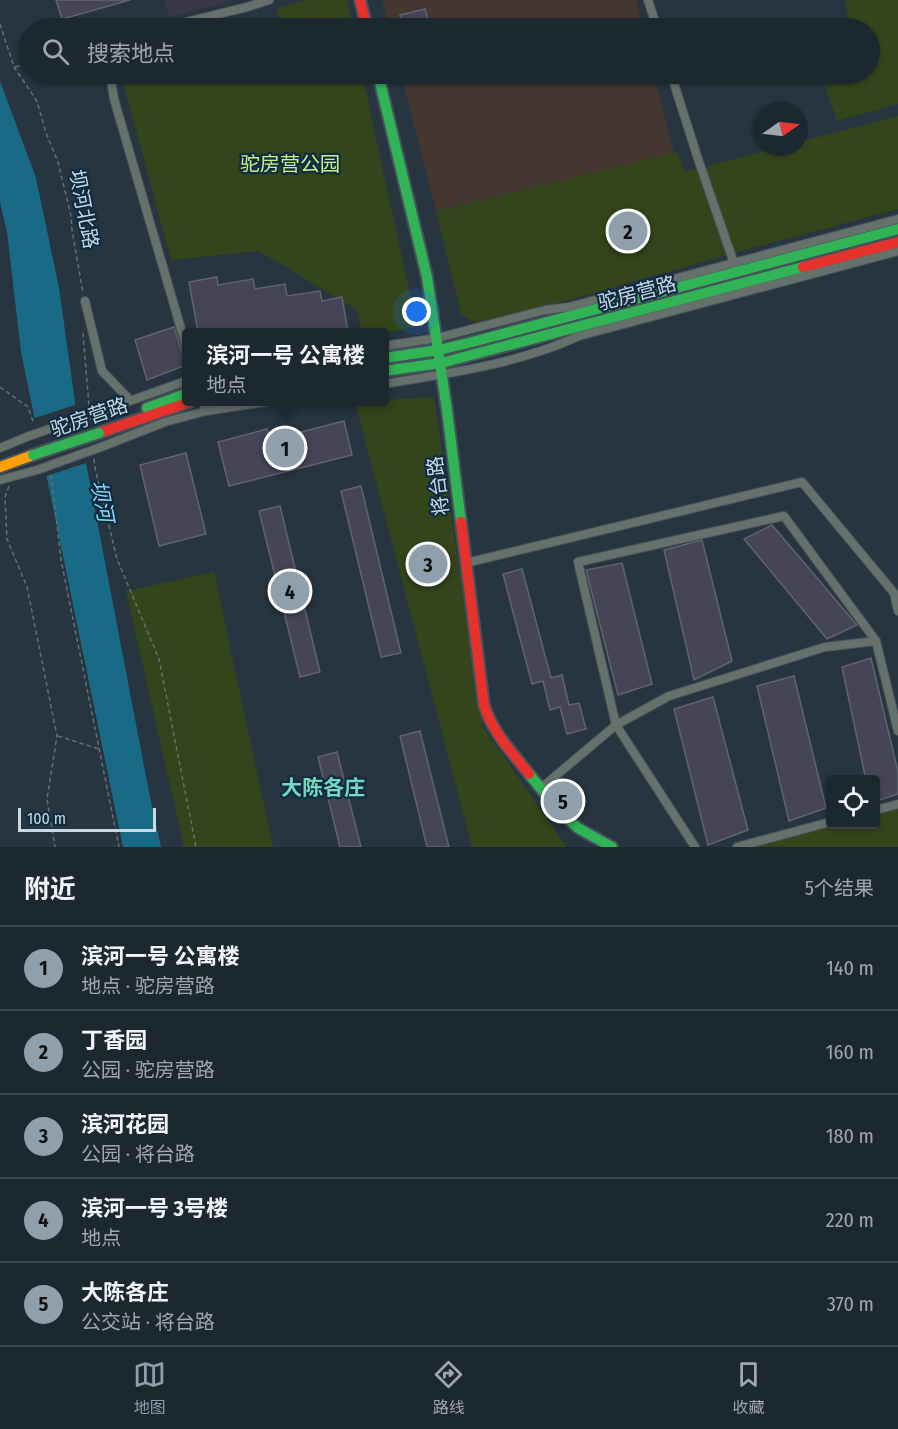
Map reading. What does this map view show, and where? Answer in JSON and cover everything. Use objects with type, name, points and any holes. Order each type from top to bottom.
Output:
[{"type":"street","points":[[202,18],[269,0]]},
{"type":"street","points":[[360,0],[364,18]]},
{"type":"street","points":[[648,0],[654,18]]},
{"type":"street","points":[[112,84],[182,332]]},
{"type":"street","name":"将台路","points":[[380,84],[428,278],[484,705],[488,718],[499,736],[557,808],[578,828],[612,847]]},
{"type":"street","points":[[674,84],[735,268]]},
{"type":"street","points":[[389,345],[437,338],[545,310],[569,307],[735,268],[898,219]]},
{"type":"street","name":"驼房营路","points":[[389,357],[439,350],[476,341],[735,268],[898,230]]},
{"type":"street","name":"驼房营路","points":[[389,371],[441,369],[898,242]]},
{"type":"street","points":[[389,383],[441,369],[470,370],[521,357],[558,346],[579,336],[898,250]]},
{"type":"street","points":[[85,301],[102,371],[130,400]]},
{"type":"street","points":[[0,447],[182,382]]},
{"type":"street","name":"驼房营路","points":[[0,467],[33,452],[182,396]]},
{"type":"street","name":"驼房营路","points":[[98,429],[182,404]]},
{"type":"street","points":[[204,406],[206,411]]},
{"type":"street","points":[[0,480],[37,471],[165,422],[206,411],[239,406]]},
{"type":"street","name":"驼房营路","points":[[0,460],[33,452]]},
{"type":"street","points":[[466,563],[802,482],[896,592],[898,611]]},
{"type":"street","points":[[695,847],[616,725],[578,562],[784,516],[876,641],[898,731]]},
{"type":"street","points":[[540,789],[616,725],[669,696],[825,647],[876,641]]},
{"type":"street","points":[[880,809],[898,804]]},
{"type":"street","points":[[737,847],[826,823]]},
{"type":"path","name":"坝河北路","points":[[0,24],[14,68],[18,74]]},
{"type":"path","points":[[14,68],[18,67]]},
{"type":"path","name":"坝河北路","points":[[25,84],[37,101],[57,162],[71,216],[85,301]]},
{"type":"path","points":[[83,328],[92,414]]},
{"type":"path","points":[[0,387],[28,407],[35,428]]},
{"type":"path","points":[[94,457],[117,559],[159,659],[196,847]]},
{"type":"path","points":[[48,470],[52,481],[61,560],[119,847]]},
{"type":"path","points":[[13,477],[4,497],[7,539],[27,587],[57,736],[47,799],[55,847]]},
{"type":"path","points":[[57,736],[99,749]]},
{"type":"shaded area","points":[[164,0],[235,0],[169,17]]},
{"type":"shaded area","points":[[382,0],[636,0],[640,18],[387,18]]},
{"type":"shaded area","points":[[404,84],[657,84],[674,153],[436,211]]},
{"type":"green space","points":[[306,0],[347,0],[351,18],[280,18],[277,8]]},
{"type":"green space","points":[[845,0],[898,0],[898,104],[837,121],[824,84],[880,84],[880,18],[848,18]]},
{"type":"green space","name":"驼房营公园","points":[[124,84],[364,84],[417,326],[389,333],[389,328],[361,328],[357,310],[259,251],[171,260]]},
{"type":"green space","points":[[898,116],[898,209],[480,325],[461,314],[436,211],[678,152],[684,172],[754,154],[754,156],[808,156],[808,140]]},
{"type":"green space","points":[[434,397],[483,727],[567,847],[472,847],[356,406],[389,406],[389,400]]},
{"type":"green space","points":[[214,572],[273,847],[184,847],[126,591]]},
{"type":"green space","points":[[898,803],[898,847],[729,847],[826,821],[826,829],[880,829],[880,807]]},
{"type":"water","points":[[0,81],[36,178],[59,288],[76,409],[87,468],[161,847],[123,847],[21,352],[7,232],[0,202]]},
{"type":"pier","points":[[78,404],[89,462],[44,477],[32,419]]},
{"type":"building","points":[[56,0],[130,0],[66,18],[62,18]]},
{"type":"building","points":[[425,9],[427,18],[401,18],[400,15]]},
{"type":"building","points":[[217,277],[218,285],[253,279],[255,289],[285,284],[287,296],[320,291],[322,301],[342,297],[347,328],[197,328],[189,282]]},
{"type":"building","points":[[174,327],[182,352],[182,367],[147,380],[135,340]]},
{"type":"building","points":[[344,421],[352,455],[229,486],[218,442],[267,429],[270,440]]},
{"type":"building","points":[[186,453],[206,534],[159,546],[140,465]]},
{"type":"building","points":[[361,486],[401,653],[381,657],[341,491]]},
{"type":"building","points":[[280,506],[320,672],[300,677],[259,511]]},
{"type":"building","points":[[772,525],[857,625],[827,639],[744,539]]},
{"type":"building","points":[[702,540],[732,661],[694,680],[664,550]]},
{"type":"building","points":[[622,563],[652,684],[618,695],[586,570]]},
{"type":"building","points":[[522,569],[551,678],[562,675],[569,705],[579,703],[586,729],[567,734],[560,707],[550,710],[543,681],[532,684],[503,574]]},
{"type":"building","points":[[871,658],[898,772],[898,794],[880,800],[880,775],[865,775],[842,667]]},
{"type":"building","points":[[794,676],[826,808],[789,821],[757,686]]},
{"type":"building","points":[[713,697],[748,830],[708,845],[674,709]]},
{"type":"building","points":[[420,731],[449,847],[427,847],[400,736]]},
{"type":"building","points":[[337,752],[361,847],[340,847],[318,757]]},
{"type":"traffic: fast","points":[[380,84],[427,277],[461,522]]},
{"type":"traffic: fast","points":[[389,357],[439,350],[476,341],[898,229]]},
{"type":"traffic: fast","points":[[389,370],[441,363],[803,267]]},
{"type":"traffic: fast","points":[[147,408],[182,395]]},
{"type":"traffic: fast","points":[[33,455],[99,433]]},
{"type":"traffic: fast","points":[[529,774],[557,808],[578,828],[612,847]]},
{"type":"traffic: slow","points":[[0,467],[33,455]]},
{"type":"traffic: jam","points":[[360,0],[364,18]]},
{"type":"traffic: jam","points":[[803,267],[898,242]]},
{"type":"traffic: jam","points":[[99,433],[182,405]]},
{"type":"traffic: jam","points":[[461,522],[484,705],[497,733],[529,774]]},
{"type":"place","name":"丁香园","points":[[628,231]]},
{"type":"place","name":"滨河一号 公寓楼","points":[[285,448]]},
{"type":"place","name":"滨河花园","points":[[428,564]]},
{"type":"place","name":"滨河一号 3号楼","points":[[290,591]]},
{"type":"place","name":"大陈各庄","points":[[563,801]]},
{"type":"district","name":"大陈各庄","points":[[323,788]]},
{"type":"water label","name":"坝河","points":[[102,501]]}]
